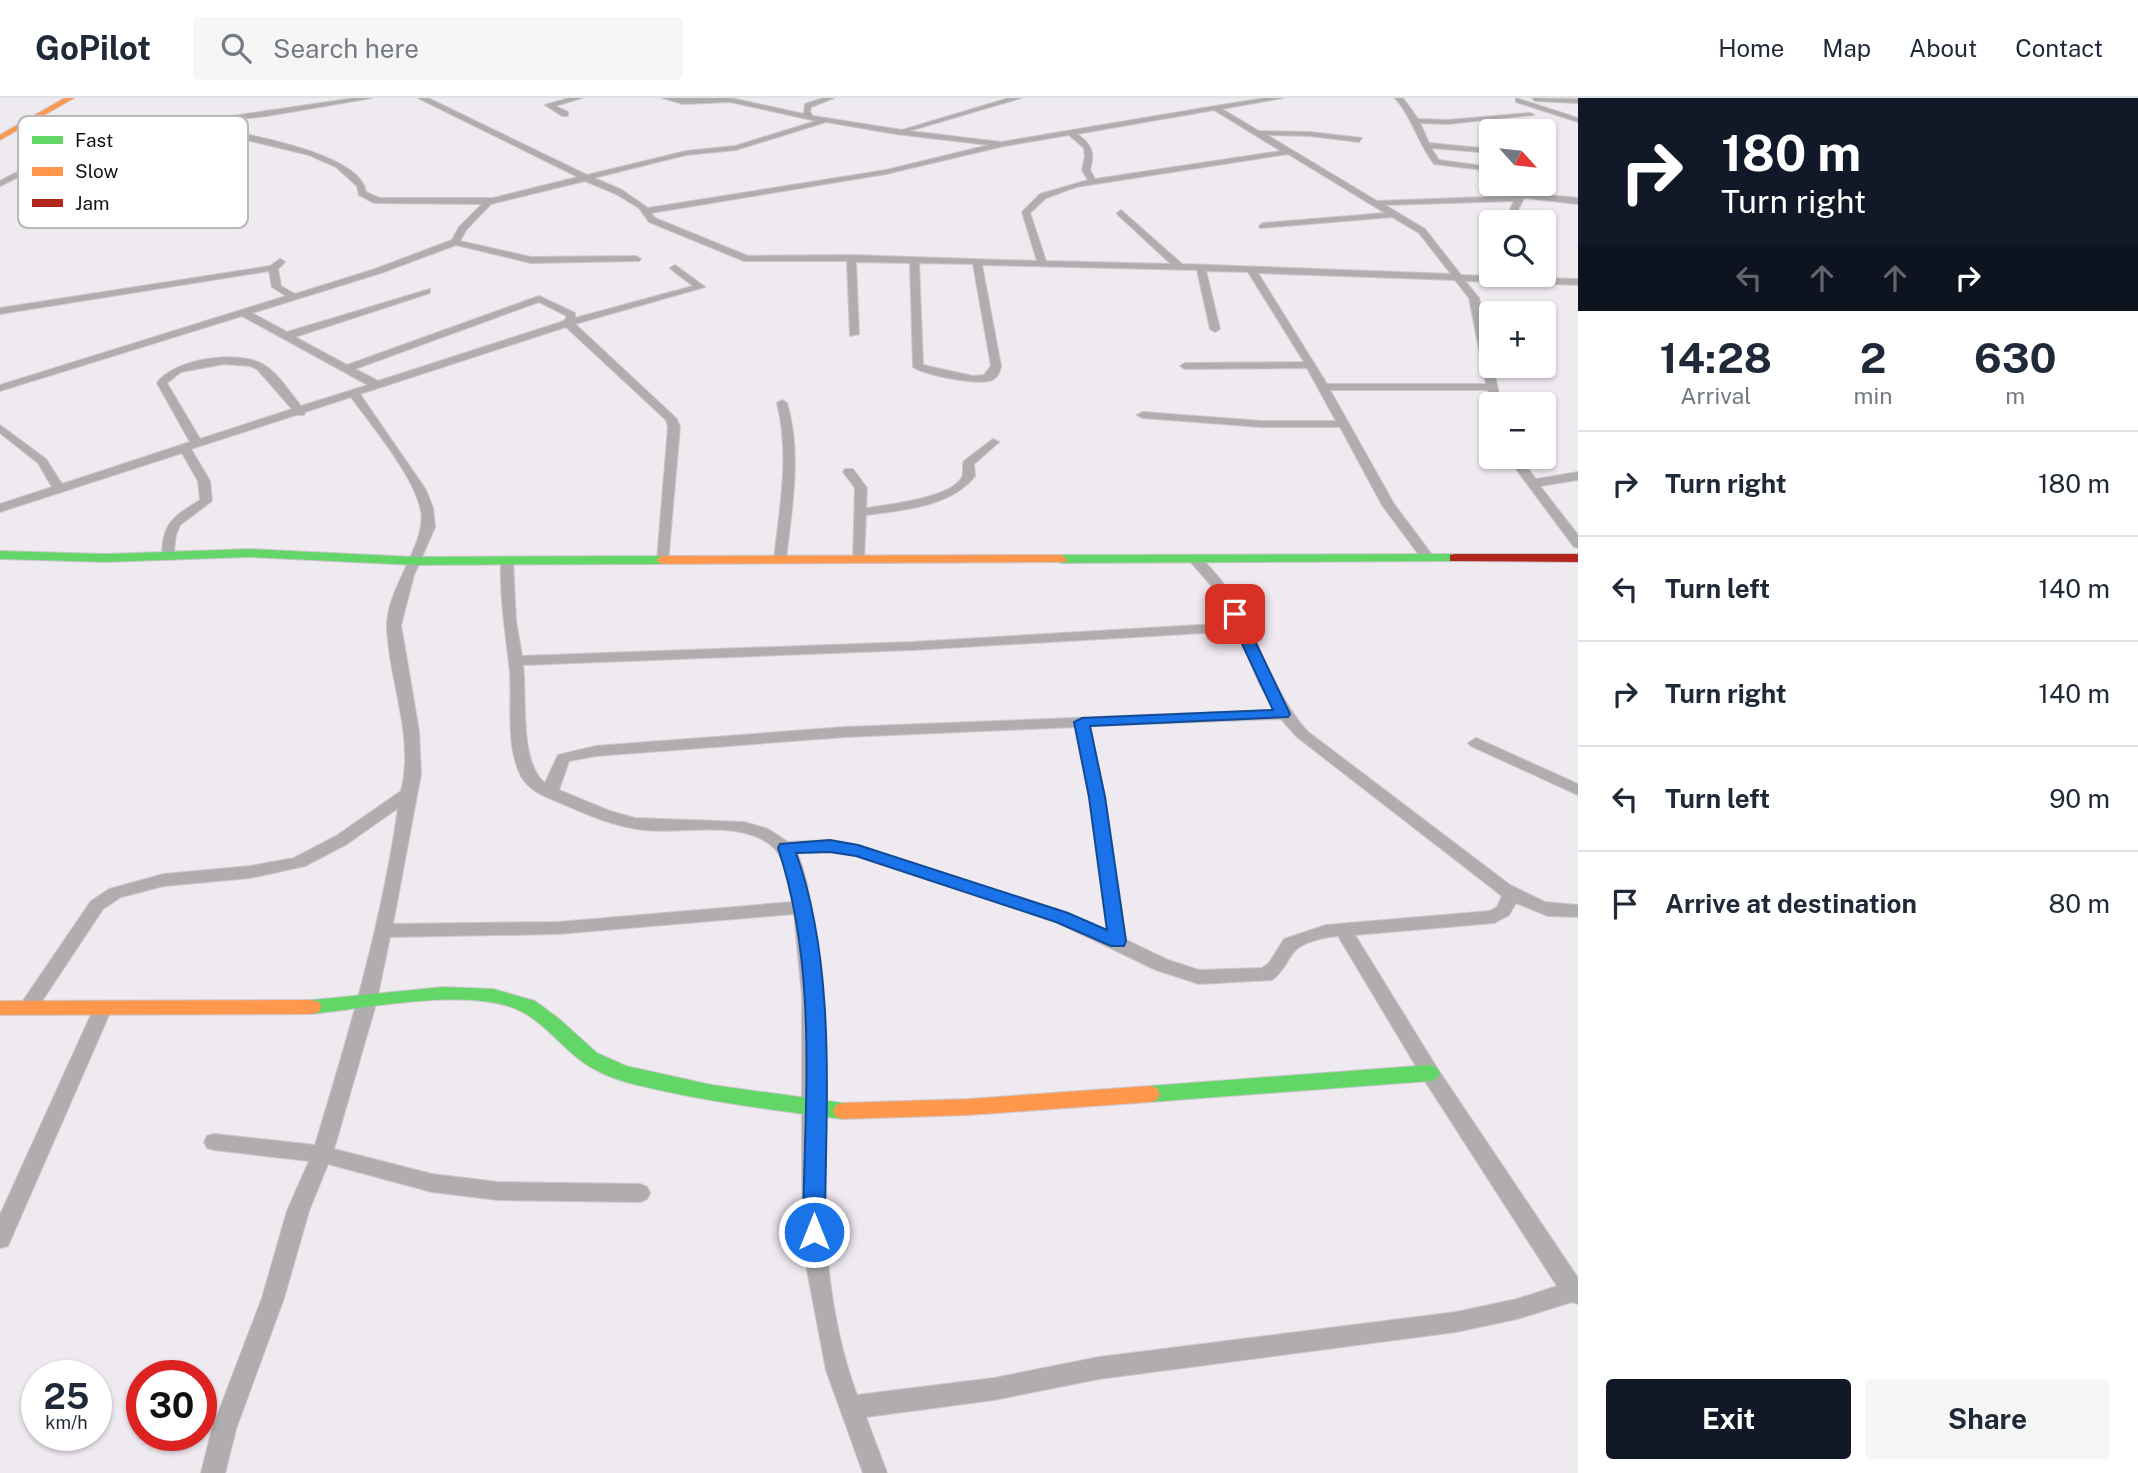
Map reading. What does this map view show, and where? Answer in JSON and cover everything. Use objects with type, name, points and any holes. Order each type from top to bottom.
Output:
[{"type":"street","points":[[38,116],[70,98]]},
{"type":"street","points":[[246,116],[368,98]]},
{"type":"street","points":[[422,98],[620,192],[647,211],[652,220],[739,258],[851,258],[1479,276]]},
{"type":"street","points":[[565,114],[549,105],[578,98]]},
{"type":"street","points":[[666,98],[683,102],[730,100],[798,115],[900,132],[1004,144]]},
{"type":"street","points":[[811,117],[806,112],[808,106],[830,98]]},
{"type":"street","points":[[900,132],[1017,98]]},
{"type":"street","points":[[647,211],[912,167],[1004,144],[1069,132],[1279,98]]},
{"type":"street","points":[[1399,98],[1412,109],[1433,159],[1441,164],[1479,168]]},
{"type":"street","points":[[1416,121],[1530,119],[1519,99]]},
{"type":"street","points":[[1519,99],[1578,101]]},
{"type":"street","points":[[1519,99],[1578,120]]},
{"type":"street","points":[[1215,108],[1422,231],[1460,276],[1474,298],[1493,392]]},
{"type":"street","points":[[798,115],[802,120],[800,126]]},
{"type":"street","points":[[248,137],[330,160],[361,185],[362,193],[377,201],[488,202],[687,153],[741,147],[800,126],[826,120]]},
{"type":"street","points":[[0,138],[18,128]]},
{"type":"street","points":[[1069,132],[1089,148],[1091,154],[1086,170],[1092,181]]},
{"type":"street","points":[[1256,133],[1310,134],[1359,140]]},
{"type":"street","points":[[1426,145],[1479,150]]},
{"type":"street","points":[[1042,264],[1038,242],[1028,227],[1026,212],[1043,196],[1092,181],[1288,152]]},
{"type":"street","points":[[0,184],[18,175]]},
{"type":"street","points":[[1378,203],[1519,196],[1578,201]]},
{"type":"street","points":[[1514,210],[1519,196]]},
{"type":"street","points":[[456,242],[462,229],[488,202]]},
{"type":"street","points":[[1122,214],[1180,267]]},
{"type":"street","points":[[1263,226],[1396,215]]},
{"type":"street","points":[[0,388],[378,271],[456,242],[531,260],[636,259]]},
{"type":"street","points":[[851,258],[854,334]]},
{"type":"street","points":[[914,260],[918,367],[978,379],[989,376],[996,366],[977,262]]},
{"type":"street","points":[[0,311],[276,265],[277,287],[294,297]]},
{"type":"street","points":[[0,508],[190,445],[355,395],[568,323],[700,287],[676,268]]},
{"type":"street","points":[[1201,268],[1215,329]]},
{"type":"street","points":[[1251,269],[1324,387],[1388,505],[1427,556]]},
{"type":"street","points":[[1556,280],[1578,282]]},
{"type":"street","points":[[286,336],[427,290]]},
{"type":"street","points":[[349,368],[539,299],[572,315],[568,323]]},
{"type":"street","points":[[242,312],[378,386]]},
{"type":"street","points":[[568,323],[657,402],[671,419],[674,427],[663,559]]},
{"type":"street","points":[[168,556],[166,540],[172,527],[206,501],[204,481],[162,383],[163,377],[175,371],[226,360],[250,361],[261,366],[300,412]]},
{"type":"street","points":[[1185,366],[1311,365]]},
{"type":"street","points":[[1324,387],[1492,387]]},
{"type":"street","points":[[213,1473],[224,1429],[273,1298],[299,1211],[322,1154],[366,1004],[401,846],[413,774],[411,731],[394,625],[403,587],[429,527],[427,508],[420,489],[355,395]]},
{"type":"street","points":[[780,559],[789,464],[789,424],[782,403]]},
{"type":"street","points":[[1143,415],[1262,424],[1343,424]]},
{"type":"street","points":[[0,428],[20,441],[52,471],[58,488]]},
{"type":"street","points":[[862,512],[925,500],[963,484],[969,476],[968,463],[993,442]]},
{"type":"street","points":[[1523,469],[1578,544]]},
{"type":"street","points":[[849,472],[861,488],[858,559]]},
{"type":"street","points":[[1534,483],[1578,476]]},
{"type":"street","points":[[0,555],[61,558],[249,553],[415,561],[1427,556],[1578,558]]},
{"type":"street","points":[[1193,558],[1228,600],[1283,714],[1302,734],[1513,894],[1549,910],[1578,911]]},
{"type":"street","points":[[507,560],[510,627],[528,773],[536,784],[550,792],[617,819],[645,825],[736,827],[766,836],[786,848],[830,846],[858,851],[1062,918],[1185,974],[1226,979],[1266,975],[1275,968],[1290,944],[1311,934],[1342,929],[1494,917],[1503,911],[1513,894]]},
{"type":"street","points":[[515,661],[912,646],[1240,627]]},
{"type":"street","points":[[550,792],[563,758],[596,751],[845,732],[1283,714]]},
{"type":"street","points":[[1082,722],[1097,797],[1117,941]]},
{"type":"street","points":[[1476,743],[1578,790]]},
{"type":"street","points":[[27,1008],[97,905],[109,895],[131,887],[258,872],[300,862],[324,851],[408,794]]},
{"type":"street","points":[[786,848],[802,907],[811,964],[815,1017],[814,1232],[833,1350],[875,1473]]},
{"type":"street","points":[[381,931],[558,928],[802,907]]},
{"type":"street","points":[[852,1407],[993,1389],[1099,1368],[1456,1322],[1576,1293],[1430,1073],[1342,929]]},
{"type":"street","points":[[0,1007],[285,1009],[451,995],[489,995],[513,1000],[557,1023],[584,1056],[606,1067],[710,1093],[856,1113],[1430,1073]]},
{"type":"street","points":[[0,1238],[103,1008]]},
{"type":"street","points":[[214,1142],[322,1154],[432,1183],[498,1191],[640,1193]]},
{"type":"traffic: fast","points":[[0,555],[106,558],[249,553],[415,561],[662,560]]},
{"type":"traffic: fast","points":[[1061,559],[1455,558]]},
{"type":"traffic: fast","points":[[312,1007],[443,994],[493,996],[528,1006],[552,1023],[590,1058],[618,1071],[712,1093],[843,1111]]},
{"type":"traffic: fast","points":[[1150,1094],[1430,1073]]},
{"type":"traffic: slow","points":[[38,116],[70,98]]},
{"type":"traffic: slow","points":[[0,138],[18,128]]},
{"type":"traffic: slow","points":[[662,560],[1061,559]]},
{"type":"traffic: slow","points":[[0,1008],[312,1007]]},
{"type":"traffic: slow","points":[[843,1111],[969,1107],[1150,1094]]},
{"type":"traffic: jam","points":[[1455,558],[1578,558]]},
{"type":"route","points":[[814,1232],[815,1017],[811,964],[802,907],[786,848],[830,846],[858,851],[1062,918],[1117,941],[1097,797],[1082,722],[1283,714],[1235,614]]}]
